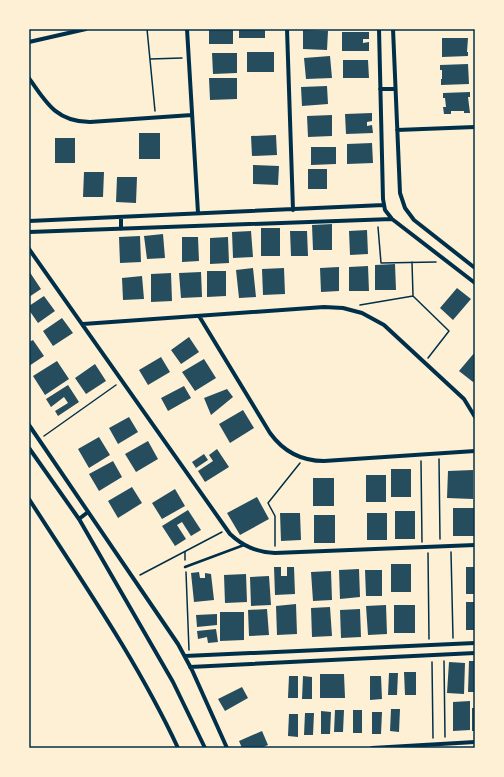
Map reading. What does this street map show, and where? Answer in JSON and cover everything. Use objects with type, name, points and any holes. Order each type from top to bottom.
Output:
[{"type":"street","points":[[29,42],[86,29]]},
{"type":"street","points":[[187,29],[198,213]]},
{"type":"street","points":[[287,29],[293,210]]},
{"type":"street","points":[[379,29],[384,205],[392,219],[475,283]]},
{"type":"street","points":[[393,29],[400,193],[405,208],[414,220],[475,268]]},
{"type":"street","points":[[29,78],[54,111],[68,119],[76,121],[90,122],[192,115]]},
{"type":"street","points":[[380,89],[395,89]]},
{"type":"street","points":[[397,130],[475,127]]},
{"type":"street","points":[[29,221],[384,205]]},
{"type":"street","points":[[121,217],[121,229]]},
{"type":"street","points":[[29,232],[392,219]]},
{"type":"street","points":[[29,249],[227,530],[236,540],[257,551],[274,554],[475,545]]},
{"type":"street","points":[[83,324],[324,307],[343,308],[362,313],[377,320],[464,399],[475,417]]},
{"type":"street","points":[[199,316],[274,440],[288,451],[303,459],[324,462],[475,451]]},
{"type":"street","points":[[29,425],[187,656],[190,667],[227,748]]},
{"type":"street","points":[[29,448],[79,519],[173,682],[205,748]]},
{"type":"street","points":[[29,499],[116,634],[148,690],[178,748]]},
{"type":"street","points":[[79,519],[88,512]]},
{"type":"street","points":[[187,656],[475,643]]},
{"type":"street","points":[[190,667],[475,654]]},
{"type":"street","points":[[372,748],[475,742]]},
{"type":"lane","points":[[185,568],[244,545]]},
{"type":"path","points":[[147,29],[156,117]]},
{"type":"path","points":[[150,59],[189,58]]},
{"type":"path","points":[[377,219],[381,263],[449,262]]},
{"type":"path","points":[[412,262],[414,296],[449,331],[424,362]]},
{"type":"path","points":[[359,305],[414,296]]},
{"type":"path","points":[[39,439],[122,380]]},
{"type":"path","points":[[439,454],[440,547]]},
{"type":"path","points":[[420,455],[422,547]]},
{"type":"path","points":[[274,554],[276,516],[268,503],[303,459]]},
{"type":"path","points":[[134,579],[227,530]]},
{"type":"path","points":[[451,546],[453,644]]},
{"type":"path","points":[[428,547],[429,645]]},
{"type":"path","points":[[185,552],[187,656]]},
{"type":"path","points":[[444,655],[446,744]]},
{"type":"path","points":[[431,656],[433,744]]},
{"type":"building","points":[[209,29],[233,29],[233,44],[209,44]]},
{"type":"building","points":[[239,29],[265,29],[265,38],[239,38]]},
{"type":"building","points":[[303,30],[328,31],[327,50],[303,49]]},
{"type":"building","points":[[342,32],[369,32],[369,39],[363,39],[363,43],[369,42],[369,51],[342,51]]},
{"type":"building","points":[[442,38],[468,38],[468,56],[442,57]]},
{"type":"building","points":[[247,52],[274,52],[274,72],[247,72]]},
{"type":"building","points":[[212,53],[237,53],[237,73],[213,74]]},
{"type":"building","points":[[330,56],[332,78],[306,79],[304,58]]},
{"type":"building","points":[[343,60],[368,60],[369,78],[343,78]]},
{"type":"building","points":[[468,64],[469,84],[441,85],[442,70],[440,70],[440,65]]},
{"type":"building","points":[[209,78],[237,78],[237,99],[210,100]]},
{"type":"building","points":[[327,86],[328,104],[302,106],[301,87]]},
{"type":"building","points":[[470,92],[470,97],[468,97],[470,113],[464,113],[464,111],[451,111],[451,114],[444,114],[443,107],[446,107],[443,93]]},
{"type":"building","points":[[372,113],[372,121],[367,122],[367,126],[372,125],[373,133],[346,134],[345,114]]},
{"type":"building","points":[[332,115],[332,136],[308,137],[307,116]]},
{"type":"building","points":[[139,133],[160,133],[160,159],[139,159]]},
{"type":"building","points":[[276,135],[277,155],[252,156],[251,136]]},
{"type":"building","points":[[55,138],[75,138],[75,163],[55,163]]},
{"type":"building","points":[[372,143],[373,163],[347,164],[347,144]]},
{"type":"building","points":[[311,147],[336,147],[336,164],[311,165]]},
{"type":"building","points":[[253,165],[279,166],[278,185],[253,184]]},
{"type":"building","points":[[308,169],[327,169],[327,189],[308,189]]},
{"type":"building","points":[[84,172],[104,172],[103,197],[83,197]]},
{"type":"building","points":[[117,177],[137,177],[136,203],[116,202]]},
{"type":"building","points":[[332,224],[332,250],[313,250],[312,225]]},
{"type":"building","points":[[261,228],[280,228],[280,256],[261,256]]},
{"type":"building","points":[[367,230],[368,254],[350,255],[349,231]]},
{"type":"building","points":[[251,231],[253,257],[233,258],[232,232]]},
{"type":"building","points":[[290,231],[307,231],[308,256],[291,256]]},
{"type":"building","points":[[163,234],[165,258],[147,259],[144,236]]},
{"type":"building","points":[[140,236],[141,262],[120,263],[119,237]]},
{"type":"building","points":[[182,237],[198,237],[199,261],[182,262]]},
{"type":"building","points":[[228,237],[229,263],[210,264],[210,238]]},
{"type":"building","points":[[395,264],[396,290],[375,290],[375,265]]},
{"type":"building","points":[[368,266],[369,291],[349,291],[349,267]]},
{"type":"building","points":[[339,267],[339,291],[321,292],[320,268]]},
{"type":"building","points":[[253,268],[256,297],[239,298],[236,270]]},
{"type":"building","points":[[284,268],[285,294],[263,295],[262,269]]},
{"type":"building","points":[[29,271],[41,289],[29,297]]},
{"type":"building","points":[[207,271],[226,271],[226,296],[207,297]]},
{"type":"building","points":[[201,272],[202,297],[181,298],[179,273]]},
{"type":"building","points":[[171,273],[172,301],[151,302],[151,274]]},
{"type":"building","points":[[142,276],[144,299],[123,300],[122,278]]},
{"type":"building","points":[[457,288],[471,299],[453,320],[440,308]]},
{"type":"building","points":[[44,296],[55,311],[38,323],[29,310],[29,306]]},
{"type":"building","points":[[62,318],[73,333],[53,346],[43,331]]},
{"type":"building","points":[[189,337],[199,352],[181,364],[171,350]]},
{"type":"building","points":[[33,340],[44,356],[29,366],[29,342]]},
{"type":"building","points":[[475,352],[475,379],[473,382],[459,371]]},
{"type":"building","points":[[161,357],[170,372],[148,385],[139,370]]},
{"type":"building","points":[[204,359],[216,378],[195,391],[182,372]]},
{"type":"building","points":[[57,361],[69,379],[45,395],[33,376]]},
{"type":"building","points":[[95,364],[106,381],[86,394],[75,378]]},
{"type":"building","points":[[68,385],[79,402],[58,416],[55,411],[68,403],[64,397],[51,407],[46,399]]},
{"type":"building","points":[[184,386],[191,398],[168,411],[161,398]]},
{"type":"building","points":[[227,389],[233,397],[211,415],[204,398]]},
{"type":"building","points":[[243,410],[254,428],[230,443],[219,424]]},
{"type":"building","points":[[129,417],[138,432],[118,444],[109,428]]},
{"type":"building","points":[[99,437],[110,455],[89,468],[78,449]]},
{"type":"building","points":[[148,441],[158,459],[136,472],[125,454]]},
{"type":"building","points":[[217,449],[229,467],[205,482],[198,471],[213,461],[209,455]]},
{"type":"building","points":[[204,454],[208,460],[196,468],[192,462]]},
{"type":"building","points":[[113,461],[122,477],[99,491],[89,474]]},
{"type":"building","points":[[391,469],[411,469],[411,497],[391,497]]},
{"type":"building","points":[[473,470],[473,499],[447,498],[448,471]]},
{"type":"building","points":[[366,475],[386,475],[386,502],[366,502]]},
{"type":"building","points":[[313,478],[334,478],[334,506],[313,506]]},
{"type":"building","points":[[132,487],[142,503],[118,518],[108,501]]},
{"type":"building","points":[[175,489],[185,506],[162,519],[152,503]]},
{"type":"building","points":[[257,497],[269,519],[240,535],[227,513]]},
{"type":"building","points":[[453,508],[474,508],[474,536],[453,536]]},
{"type":"building","points":[[188,510],[201,530],[191,536],[182,522],[177,525],[186,539],[175,546],[162,526]]},
{"type":"building","points":[[395,511],[415,511],[415,539],[395,539]]},
{"type":"building","points":[[280,513],[300,513],[301,540],[281,541]]},
{"type":"building","points":[[367,513],[387,513],[387,540],[367,540]]},
{"type":"building","points":[[314,515],[335,515],[335,543],[314,543]]},
{"type":"building","points":[[391,564],[411,564],[411,592],[391,592]]},
{"type":"building","points":[[274,567],[281,567],[281,576],[287,576],[287,567],[294,567],[295,594],[275,595]]},
{"type":"building","points":[[466,567],[475,567],[475,594],[466,594]]},
{"type":"building","points":[[359,569],[360,597],[340,599],[339,570]]},
{"type":"building","points":[[365,570],[382,570],[382,596],[366,596]]},
{"type":"building","points":[[331,571],[332,600],[313,601],[311,572]]},
{"type":"building","points":[[199,572],[200,578],[205,578],[205,573],[211,574],[214,600],[194,602],[191,573]]},
{"type":"building","points":[[246,574],[247,602],[225,603],[224,575]]},
{"type":"building","points":[[269,576],[271,605],[251,606],[250,577]]},
{"type":"building","points":[[466,602],[475,602],[475,630],[466,630]]},
{"type":"building","points":[[296,604],[297,634],[277,635],[276,606]]},
{"type":"building","points":[[386,605],[387,634],[368,635],[366,606]]},
{"type":"building","points":[[394,605],[415,605],[415,633],[394,633]]},
{"type":"building","points":[[330,607],[332,636],[312,637],[311,608]]},
{"type":"building","points":[[267,609],[269,635],[249,636],[248,610]]},
{"type":"building","points":[[360,609],[361,637],[341,638],[340,610]]},
{"type":"building","points":[[220,612],[244,612],[244,640],[220,641]]},
{"type":"building","points":[[217,614],[217,625],[197,627],[196,615]]},
{"type":"building","points":[[216,629],[218,642],[208,643],[207,637],[198,639],[197,631]]},
{"type":"building","points":[[469,661],[475,661],[475,692],[468,692]]},
{"type":"building","points":[[449,662],[465,663],[464,694],[447,693]]},
{"type":"building","points":[[404,672],[416,672],[416,695],[405,695]]},
{"type":"building","points":[[389,673],[398,673],[397,695],[388,695]]},
{"type":"building","points":[[320,674],[344,674],[345,698],[320,698]]},
{"type":"building","points":[[289,676],[298,676],[298,698],[288,698]]},
{"type":"building","points":[[303,676],[312,677],[312,699],[302,699]]},
{"type":"building","points":[[370,676],[381,676],[382,699],[370,700]]},
{"type":"building","points":[[242,687],[248,698],[225,711],[218,699]]},
{"type":"building","points":[[470,701],[470,730],[453,731],[453,702]]},
{"type":"building","points":[[472,708],[475,708],[475,731],[472,731]]},
{"type":"building","points":[[391,709],[400,709],[399,732],[390,731]]},
{"type":"building","points":[[335,710],[344,710],[343,732],[334,732]]},
{"type":"building","points":[[353,710],[362,710],[362,733],[353,733]]},
{"type":"building","points":[[321,711],[331,712],[330,734],[321,734]]},
{"type":"building","points":[[372,712],[382,712],[381,734],[372,734]]},
{"type":"building","points":[[305,713],[314,713],[313,735],[304,735]]},
{"type":"building","points":[[289,714],[298,714],[298,737],[288,736]]},
{"type":"building","points":[[262,731],[268,745],[261,748],[242,748],[239,741]]}]
